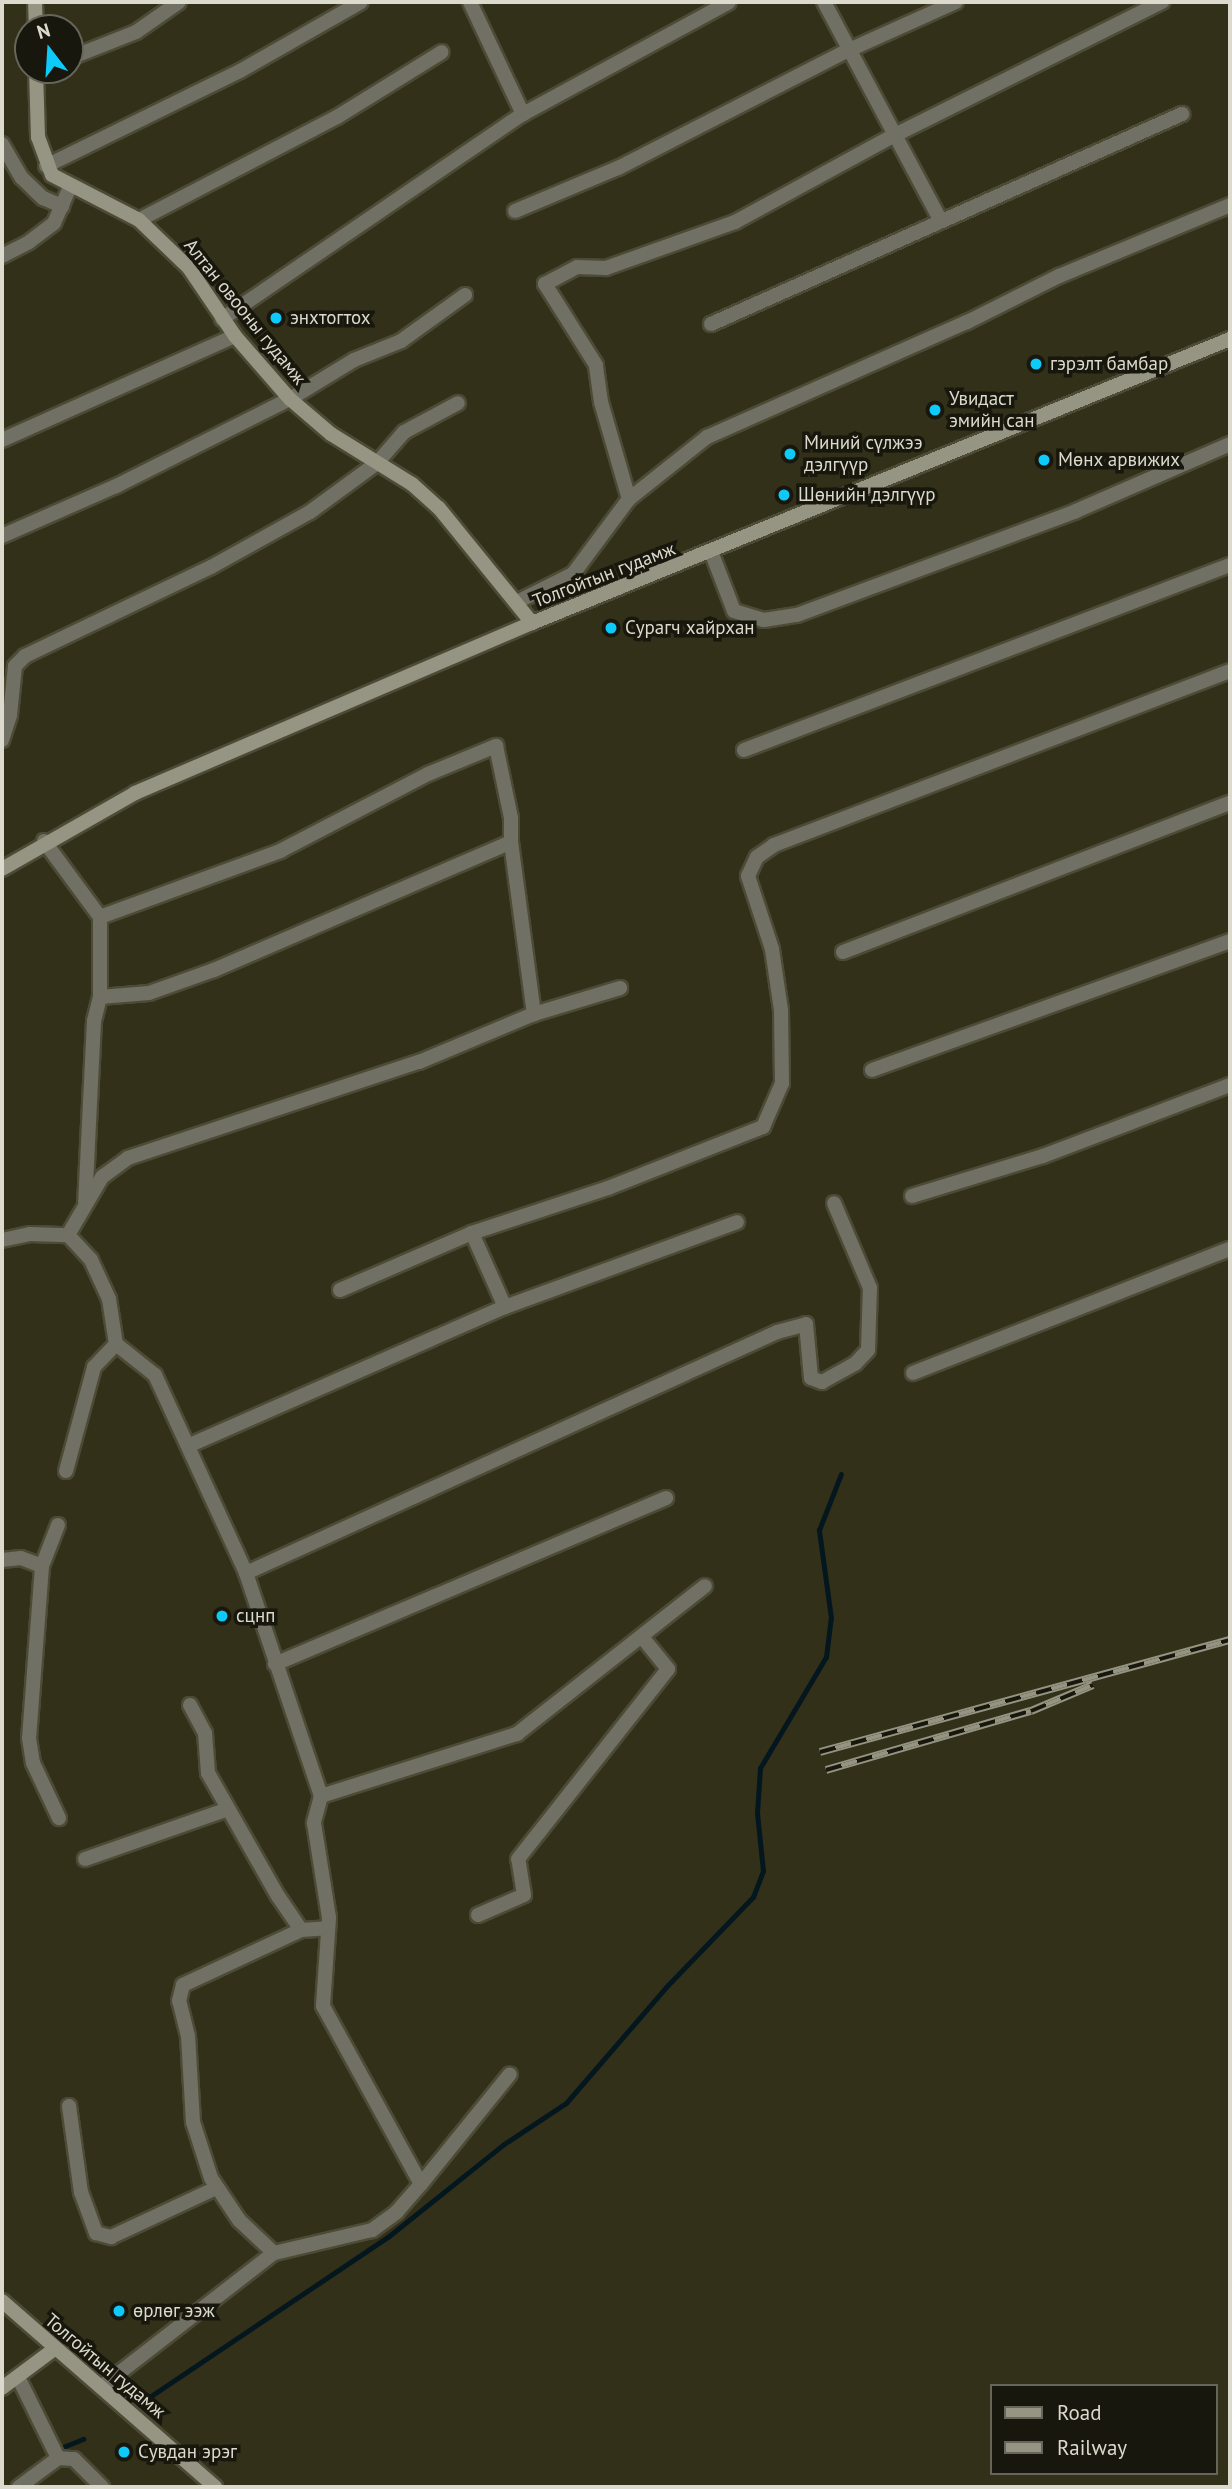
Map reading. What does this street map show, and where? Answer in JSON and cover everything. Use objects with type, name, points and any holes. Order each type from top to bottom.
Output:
[{"type":"main road","points":[[37,84],[38,136],[46,166]]},
{"type":"main road","name":"Алтан овооны гудамж","points":[[46,166],[70,187],[139,219],[189,268],[222,320],[290,399],[331,434],[439,508],[532,624]]},
{"type":"main road","name":"Толгойтын гудамж","points":[[2,869],[44,841],[135,793],[532,624],[712,554],[1230,339]]},
{"type":"main road","name":"Толгойтын гудамж","points":[[2,2301],[53,2350],[101,2386],[215,2487]]},
{"type":"main road","points":[[2,2388],[53,2350]]},
{"type":"street","points":[[84,52],[136,32],[179,2]]},
{"type":"street","points":[[46,166],[240,71],[361,2]]},
{"type":"street","points":[[470,2],[523,114]]},
{"type":"street","points":[[222,320],[523,114],[729,2]]},
{"type":"street","points":[[824,2],[940,221]]},
{"type":"street","points":[[515,211],[618,168],[849,50],[956,2]]},
{"type":"street","points":[[629,499],[596,365],[545,284],[577,267],[606,268],[735,222],[893,136],[1162,2]]},
{"type":"street","points":[[139,219],[337,117],[442,52]]},
{"type":"street","points":[[710,324],[1182,114]]},
{"type":"street","points":[[2,144],[22,178],[43,198],[62,206]]},
{"type":"street","points":[[2,256],[29,242],[54,223],[70,187]]},
{"type":"street","points":[[517,602],[573,575],[629,499],[707,437],[967,322],[1059,276],[1230,205]]},
{"type":"street","points":[[2,536],[116,486],[290,399],[354,360],[401,341],[465,295]]},
{"type":"street","points":[[2,440],[235,336]]},
{"type":"street","points":[[2,740],[10,715],[15,666],[25,656],[211,567],[310,512],[377,463],[404,432],[458,403]]},
{"type":"street","points":[[712,554],[734,611],[750,619],[797,615],[1076,511],[1230,444]]},
{"type":"street","points":[[744,750],[1230,565]]},
{"type":"street","points":[[340,1290],[472,1233],[608,1188],[763,1126],[782,1083],[781,1010],[772,949],[748,876],[757,857],[774,845],[1230,671]]},
{"type":"street","points":[[100,917],[280,851],[428,774],[496,746],[512,818],[510,842],[534,1014]]},
{"type":"street","points":[[843,952],[1230,803]]},
{"type":"street","points":[[44,841],[100,917],[100,997],[94,1021],[85,1206]]},
{"type":"street","points":[[100,997],[149,993],[214,970],[510,842]]},
{"type":"street","points":[[872,1070],[1230,941]]},
{"type":"street","points":[[68,1235],[102,1177],[128,1158],[419,1062],[534,1014],[620,988]]},
{"type":"street","points":[[912,1196],[1043,1156],[1230,1085]]},
{"type":"street","points":[[246,1573],[778,1332],[806,1324],[811,1378],[822,1382],[855,1364],[868,1350],[870,1288],[834,1203]]},
{"type":"street","points":[[190,1445],[505,1307],[737,1222]]},
{"type":"street","points":[[472,1233],[505,1307]]},
{"type":"street","points":[[2,1240],[30,1234],[68,1235],[91,1261],[109,1300],[116,1344],[155,1375],[190,1445],[246,1573],[321,1796],[314,1823],[327,1928],[323,2006],[421,2184]]},
{"type":"street","points":[[913,1373],[1230,1249]]},
{"type":"street","points":[[66,1471],[94,1367],[116,1344]]},
{"type":"street","points":[[275,1664],[666,1498]]},
{"type":"street","points":[[58,1525],[42,1566],[29,1738],[38,1776],[59,1818]]},
{"type":"street","points":[[2,1560],[20,1558],[42,1566]]},
{"type":"street","points":[[321,1796],[517,1734],[705,1586]]},
{"type":"street","points":[[478,1914],[524,1895],[518,1859],[668,1669],[642,1637]]},
{"type":"street","points":[[190,1705],[205,1733],[208,1773],[301,1930]]},
{"type":"street","points":[[85,1859],[228,1809]]},
{"type":"street","points":[[274,2253],[239,2220],[216,2188],[193,2122],[188,2036],[179,2001],[183,1985],[301,1930],[327,1928]]},
{"type":"street","points":[[101,2386],[274,2253],[372,2230],[397,2213],[510,2074]]},
{"type":"street","points":[[69,2106],[80,2192],[96,2233],[111,2237],[216,2188]]},
{"type":"street","points":[[18,2377],[58,2458]]},
{"type":"street","points":[[19,2487],[58,2458],[74,2459],[102,2487]]},
{"type":"waterway","points":[[139,2404],[389,2236],[504,2144],[566,2103],[666,1987],[753,1897],[763,1871],[757,1813],[760,1768],[826,1657],[831,1618],[819,1530],[841,1474]]},
{"type":"waterway","points":[[63,2447],[83,2439]]},
{"type":"railway","points":[[820,1752],[1230,1640]]},
{"type":"railway","points":[[826,1770],[1031,1711],[1093,1685]]},
{"type":"place","name":"энхтогтох","points":[[276,318]]},
{"type":"place","name":"гэрэлт бамбар","points":[[1036,364]]},
{"type":"place","name":"Увидаст эмийн сан","points":[[935,410]]},
{"type":"place","name":"Миний сүлжээ дэлгүүр","points":[[790,454]]},
{"type":"place","name":"Мөнх арвижих","points":[[1044,460]]},
{"type":"place","name":"Шөнийн дэлгүүр","points":[[784,495]]},
{"type":"place","name":"Сурагч хайрхан","points":[[611,628]]},
{"type":"place","name":"сцнп","points":[[222,1616]]},
{"type":"place","name":"өрлөг ээж","points":[[119,2311]]},
{"type":"place","name":"Сувдан эрэг","points":[[124,2452]]}]
